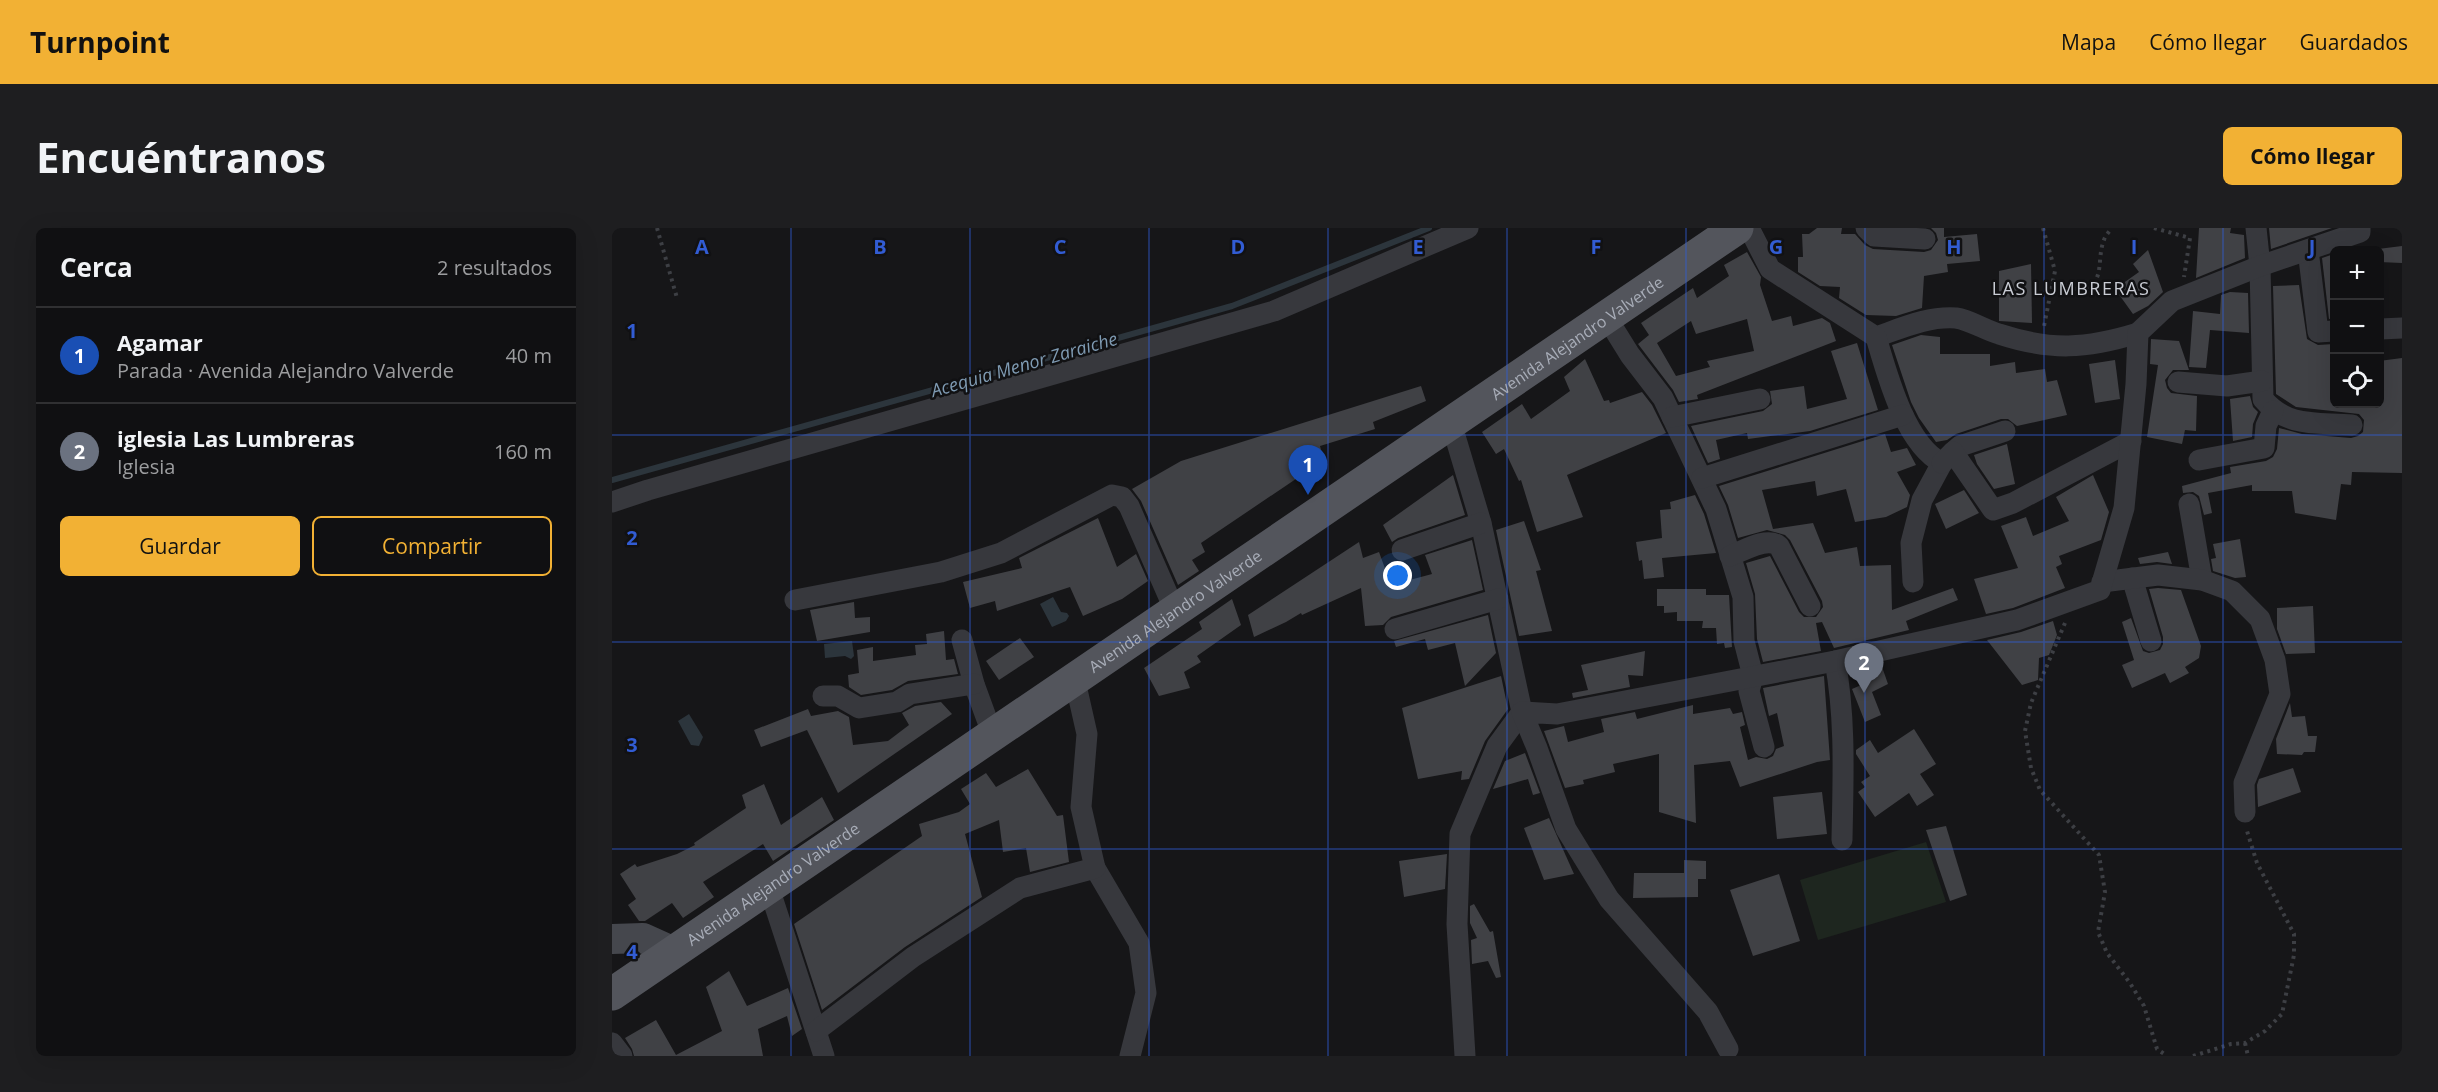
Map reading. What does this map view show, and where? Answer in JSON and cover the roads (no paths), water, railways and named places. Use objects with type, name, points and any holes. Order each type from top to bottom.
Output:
[{"type":"main road","name":"Avenida Alejandro Valverde","points":[[612,994],[1075,681],[1174,611],[1452,426],[1737,228]]},
{"type":"main road","points":[[612,939],[644,938],[674,952]]},
{"type":"street","points":[[612,502],[1274,311],[1468,228]]},
{"type":"street","points":[[1749,228],[1770,269],[1876,337],[1903,415],[1932,458],[1947,458],[1993,510],[2013,503],[2131,441]]},
{"type":"street","points":[[1866,228],[1874,236],[1925,239]]},
{"type":"street","points":[[2256,228],[2260,266],[2263,399],[2273,411],[2287,420],[2352,425]]},
{"type":"street","points":[[1876,337],[1925,320],[1957,318],[1999,334],[2050,347],[2105,343],[2138,333],[2172,302],[2260,266],[2360,232],[2360,228]]},
{"type":"street","points":[[2308,250],[2318,332],[2330,331]]},
{"type":"street","points":[[1607,318],[1630,355],[1663,398],[1716,509],[1743,597],[1744,641],[1753,676],[1749,691],[1764,747]]},
{"type":"street","points":[[2384,329],[2402,328]]},
{"type":"street","points":[[1522,712],[1557,714],[1834,661],[2017,620],[2100,590],[2124,508],[2136,384],[2138,333]]},
{"type":"street","points":[[2178,382],[2227,386],[2262,381]]},
{"type":"street","points":[[1672,417],[1760,399]]},
{"type":"street","points":[[2199,460],[2264,448],[2266,426],[2273,411]]},
{"type":"street","points":[[1702,478],[1903,415]]},
{"type":"street","points":[[1452,426],[1481,523],[1522,712],[1538,748],[1566,829],[1609,899],[1708,1012],[1728,1049]]},
{"type":"street","points":[[1913,582],[1911,543],[1922,500],[1947,458],[1960,446],[2004,431]]},
{"type":"street","points":[[795,600],[941,572],[1001,553],[1112,495],[1122,497],[1129,506],[1174,611]]},
{"type":"street","points":[[2189,504],[2202,580]]},
{"type":"street","points":[[1402,550],[1481,523]]},
{"type":"street","points":[[1730,556],[1768,542],[1775,542],[1810,606]]},
{"type":"street","points":[[2102,582],[2158,575],[2202,580],[2232,591],[2260,619],[2275,660],[2280,694],[2244,783],[2245,812]]},
{"type":"street","points":[[2132,578],[2151,641]]},
{"type":"street","points":[[1395,629],[1498,599]]},
{"type":"street","points":[[962,640],[974,684],[993,736]]},
{"type":"street","points":[[1834,661],[1840,695],[1843,775],[1842,840]]},
{"type":"street","points":[[1075,681],[1087,734],[1081,807],[1095,868],[1139,943],[1146,993],[1130,1056]]},
{"type":"street","points":[[823,696],[838,696],[859,708],[897,702],[910,694],[974,684]]},
{"type":"street","points":[[1465,1056],[1457,924],[1460,834],[1497,746],[1522,712]]},
{"type":"street","points":[[816,1031],[913,957],[1020,888],[1095,868]]},
{"type":"street","points":[[769,888],[824,1056]]},
{"type":"street","points":[[612,1043],[622,1056]]},
{"type":"waterway","name":"Acequia Menor Zaraiche","points":[[612,480],[1232,306],[1429,228]]},
{"type":"place","name":"Agamar","points":[[1308,495]]},
{"type":"place","name":"iglesia Las Lumbreras","points":[[1864,693]]},
{"type":"district","name":"LAS LUMBRERAS","points":[[2071,288]]}]
